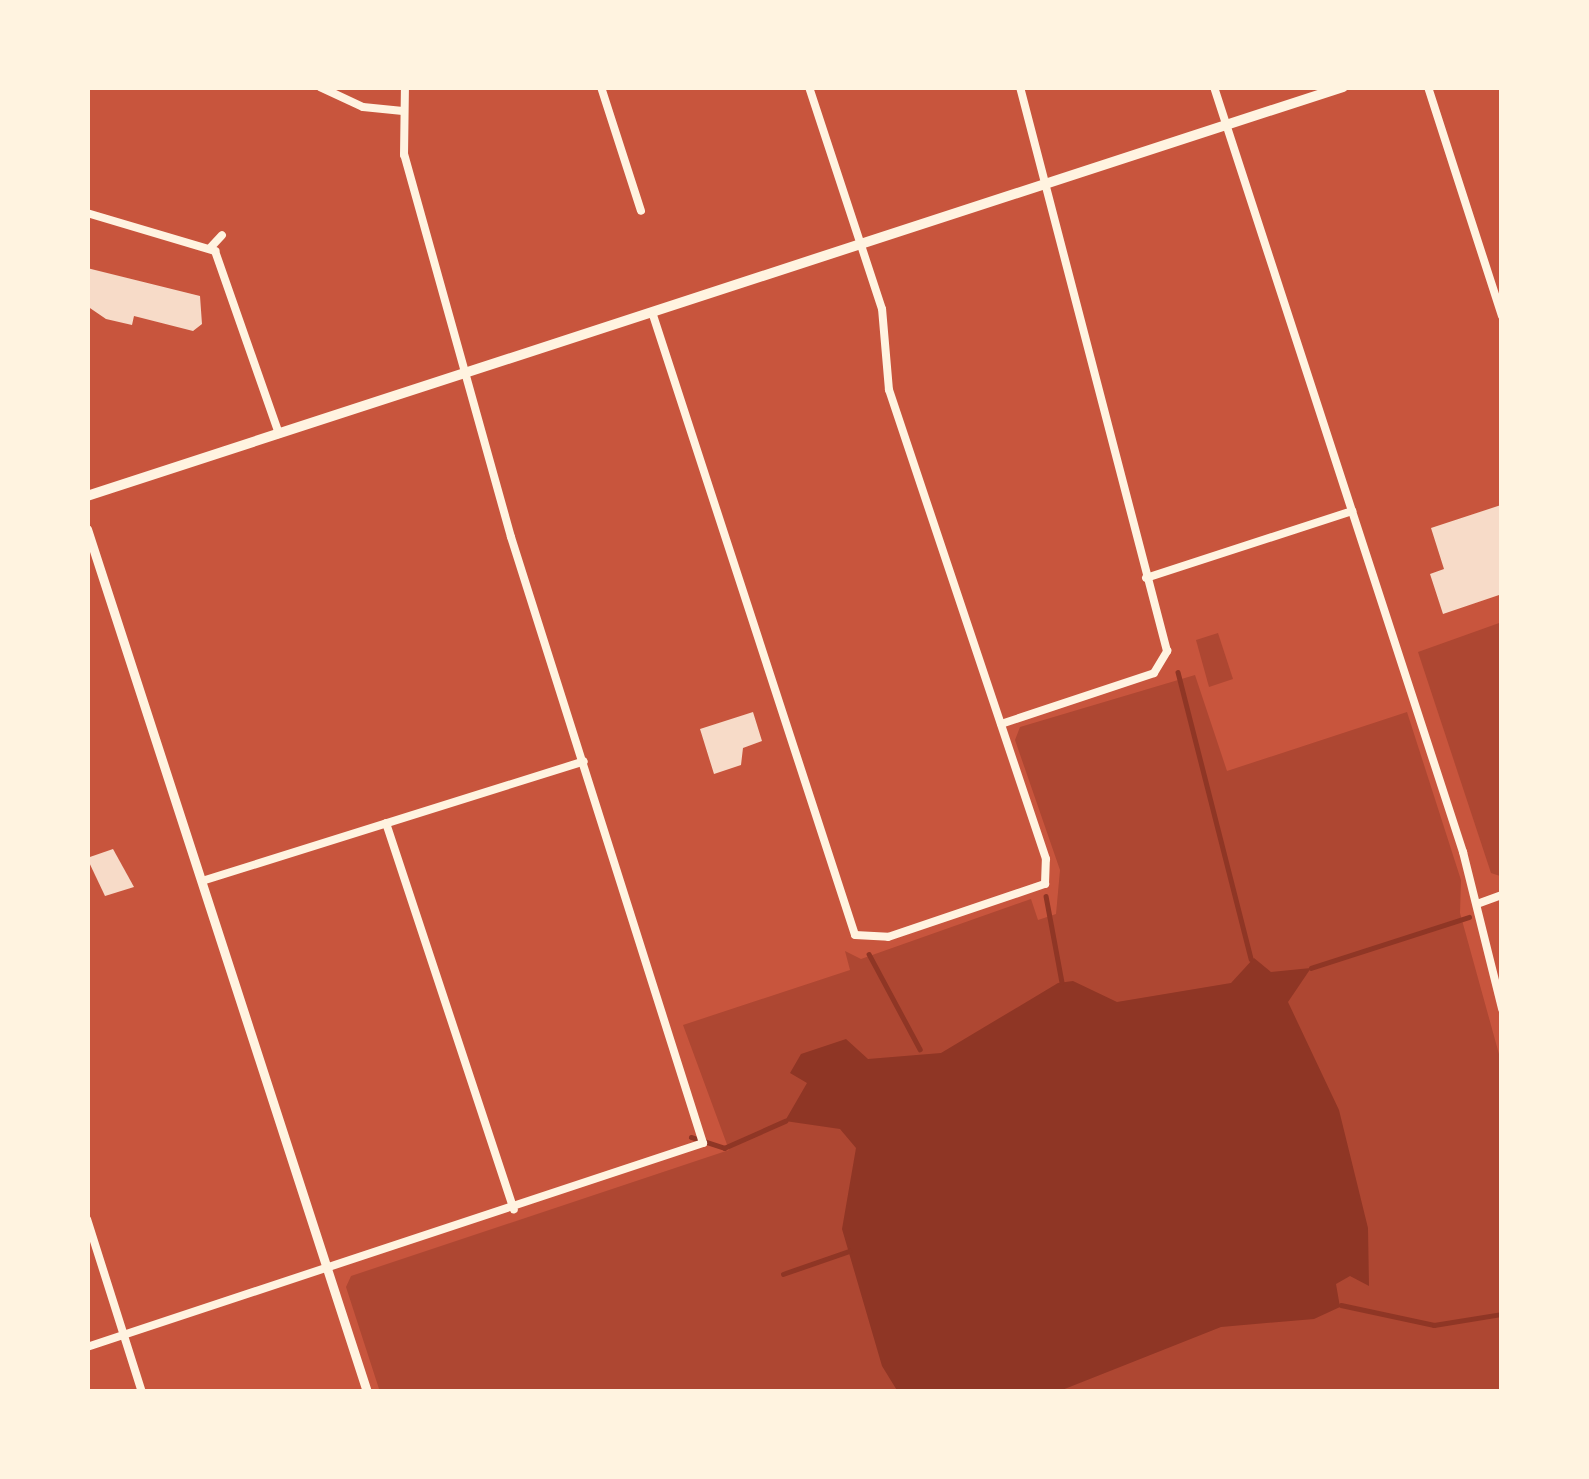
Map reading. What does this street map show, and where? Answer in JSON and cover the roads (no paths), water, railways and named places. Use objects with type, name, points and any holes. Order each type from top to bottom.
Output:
[{"type":"main road","points":[[87,496],[1342,87]]},
{"type":"street","points":[[320,87],[364,107],[403,111]]},
{"type":"street","points":[[87,1347],[703,1143],[511,537],[469,372],[404,155],[406,87]]},
{"type":"street","points":[[602,87],[641,212]]},
{"type":"street","points":[[652,312],[860,938],[888,937],[1047,879],[890,390],[882,309],[809,87]]},
{"type":"street","points":[[1000,724],[1154,673],[1166,657],[1020,87]]},
{"type":"street","points":[[1214,87],[1477,904],[1502,1009]]},
{"type":"street","points":[[1427,87],[1502,316]]},
{"type":"street","points":[[87,213],[211,247]]},
{"type":"street","points":[[211,247],[222,236]]},
{"type":"street","points":[[211,247],[279,434]]},
{"type":"street","points":[[1146,578],[1352,511]]},
{"type":"street","points":[[87,529],[367,1392]]},
{"type":"street","points":[[202,881],[584,761]]},
{"type":"street","points":[[386,823],[514,1209]]},
{"type":"street","points":[[1477,904],[1502,896]]},
{"type":"street","points":[[87,1219],[142,1392]]},
{"type":"waterway","points":[[1178,672],[1251,959]]},
{"type":"waterway","points":[[1046,896],[1062,982]]},
{"type":"waterway","points":[[1311,968],[1469,917]]},
{"type":"waterway","points":[[869,954],[920,1049]]},
{"type":"waterway","points":[[691,1137],[724,1148],[785,1121]]},
{"type":"waterway","points":[[783,1274],[849,1251]]},
{"type":"waterway","points":[[1341,1305],[1434,1325],[1502,1314]]}]
